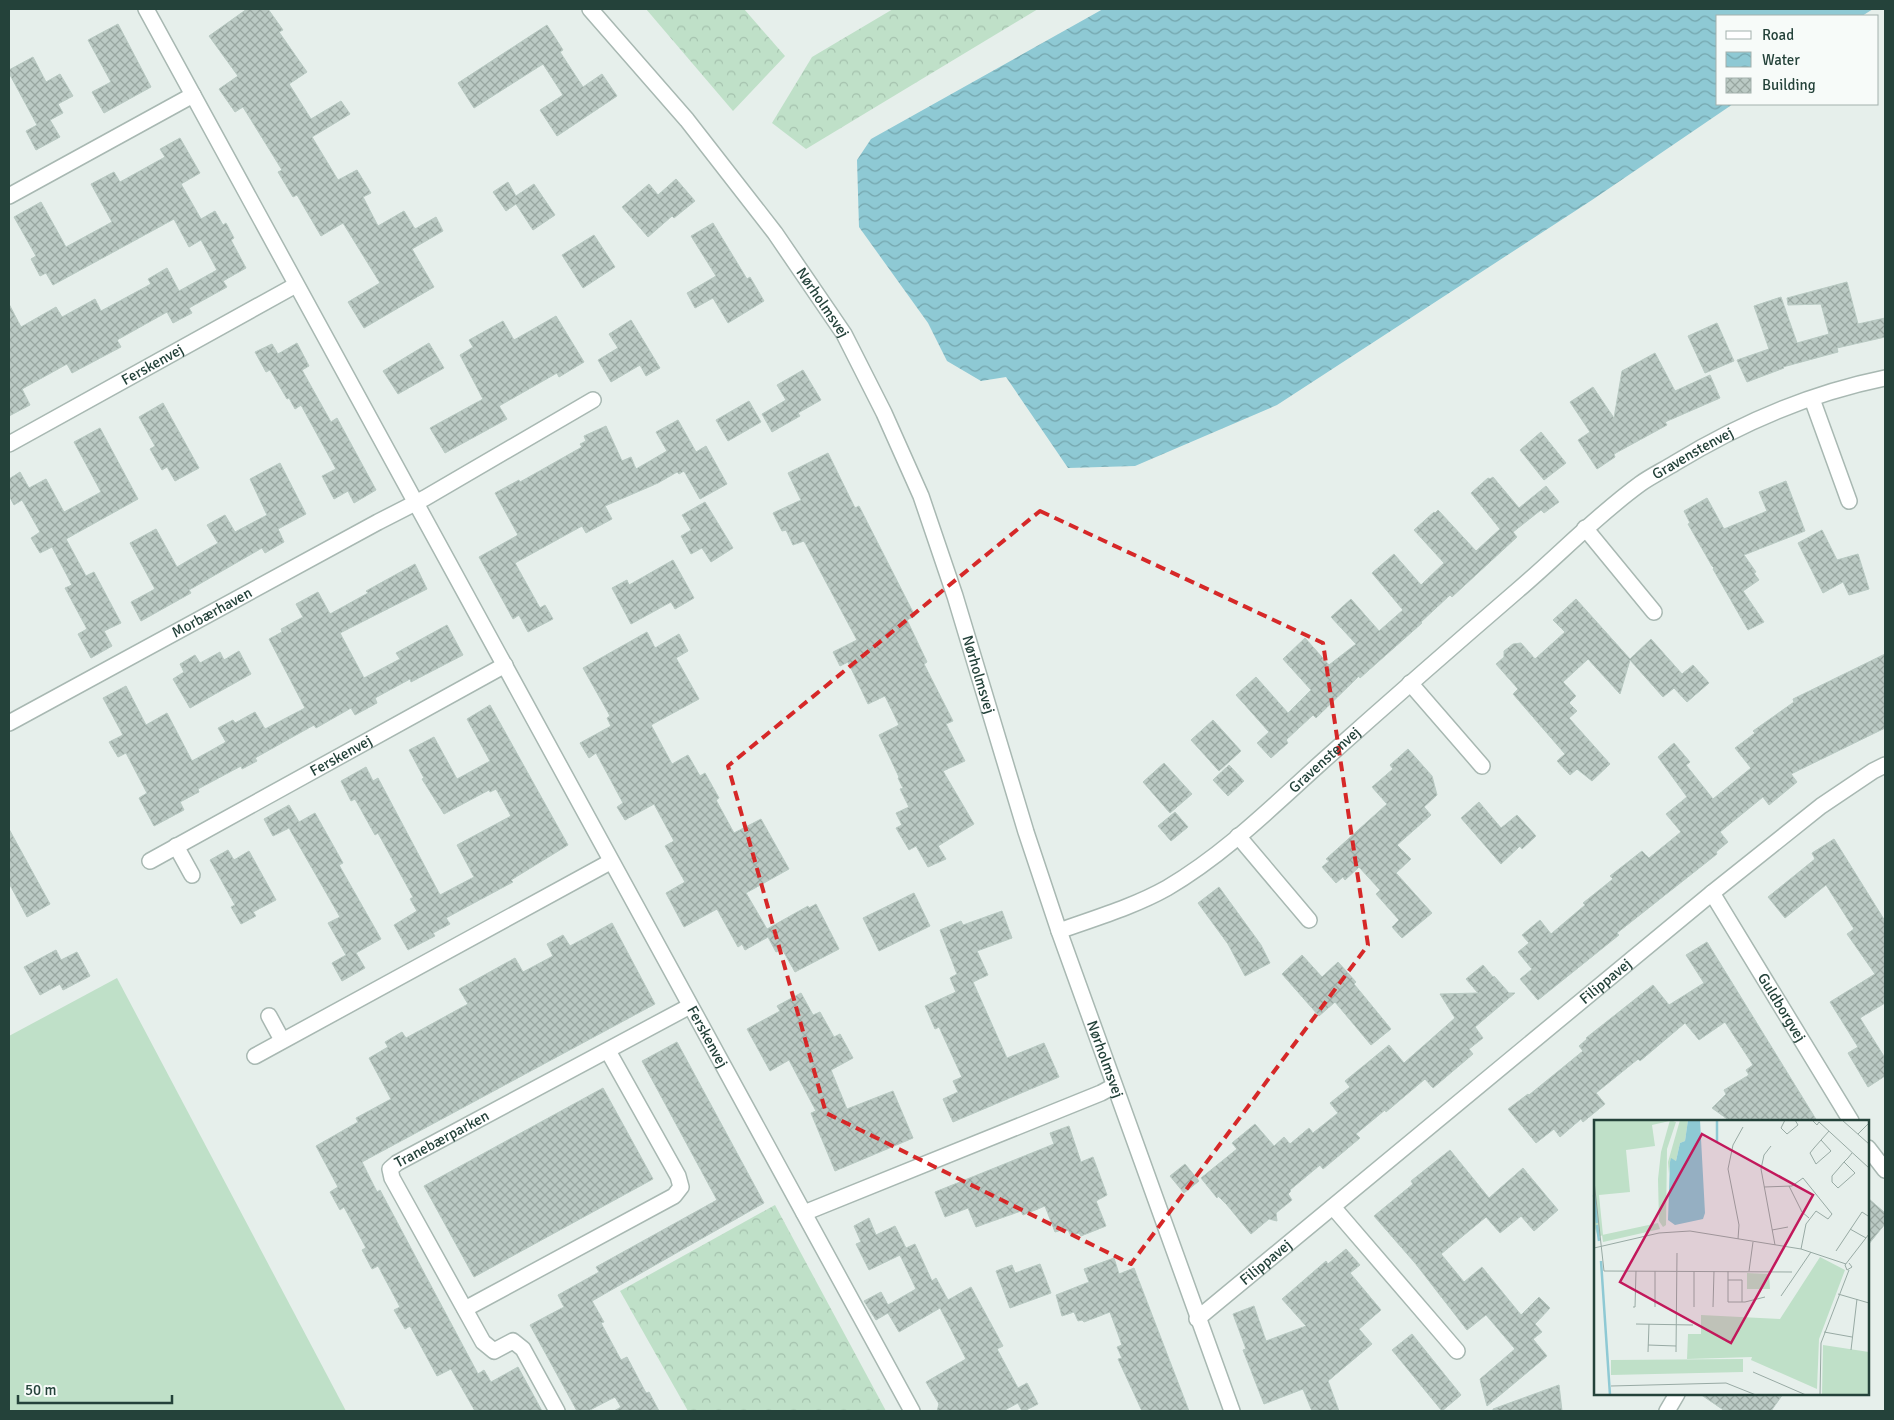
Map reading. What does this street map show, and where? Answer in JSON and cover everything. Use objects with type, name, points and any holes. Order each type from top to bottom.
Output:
[{"type":"street","name":"Ferskenvej","points":[[146,9],[505,665],[610,862],[912,1411]]},
{"type":"street","name":"Nørholmsvej","points":[[590,9],[687,120],[775,233],[844,334],[884,413],[921,496],[955,596],[1026,832],[1059,931],[1197,1319],[1232,1411]]},
{"type":"street","points":[[9,196],[193,95]]},
{"type":"street","name":"Ferskenvej","points":[[9,444],[296,285]]},
{"type":"street","name":"Gravenstenvej","points":[[1059,931],[1124,908],[1166,888],[1205,863],[1540,570],[1585,528],[1641,484],[1700,448],[1757,420],[1812,399],[1885,378]]},
{"type":"street","points":[[1812,399],[1849,501]]},
{"type":"street","points":[[415,503],[593,400]]},
{"type":"street","name":"Morbærhaven","points":[[9,723],[415,503]]},
{"type":"street","points":[[1585,528],[1654,612]]},
{"type":"street","name":"Ferskenvej","points":[[150,861],[505,665]]},
{"type":"street","points":[[1410,684],[1482,766]]},
{"type":"street","name":"Filippavej","points":[[1197,1319],[1712,893],[1821,806],[1885,766]]},
{"type":"street","points":[[1238,836],[1309,920]]},
{"type":"street","points":[[176,846],[192,875]]},
{"type":"street","points":[[255,1056],[610,862]]},
{"type":"street","name":"Guldborgvej","points":[[1712,893],[1850,1120]]},
{"type":"street","name":"Tranebærparken","points":[[557,1411],[523,1349],[513,1341],[494,1351],[483,1342],[392,1178],[390,1169],[397,1163],[690,1006]]},
{"type":"street","points":[[269,1016],[282,1040]]},
{"type":"street","points":[[465,1309],[674,1196],[681,1187],[678,1176],[608,1051]]},
{"type":"street","points":[[804,1213],[1101,1093],[1114,1086]]},
{"type":"street","points":[[1869,1149],[1885,1170]]},
{"type":"street","points":[[1333,1207],[1457,1352]]},
{"type":"street","points":[[1667,1411],[1676,1395]]},
{"type":"highlighted area","points":[[1040,511],[1323,643],[1368,945],[1131,1264],[826,1113],[728,766]]},
{"type":"green space","points":[[646,9],[744,9],[785,56],[733,111]]},
{"type":"green space","points":[[893,9],[1038,9],[806,149],[772,123],[812,57]]},
{"type":"green space","points":[[117,978],[346,1411],[9,1411],[9,1036]]},
{"type":"green space","points":[[775,1205],[886,1411],[688,1411],[620,1291]]},
{"type":"water","points":[[1103,9],[1873,9],[1864,15],[1716,15],[1716,105],[1732,105],[1592,200],[1277,405],[1135,466],[1068,468],[1006,377],[981,381],[947,361],[928,323],[859,227],[857,160],[871,139]]},
{"type":"building","points":[[247,9],[268,9],[283,30],[279,32],[307,72],[289,84],[311,119],[341,101],[350,114],[312,137],[338,180],[357,170],[371,193],[363,197],[378,226],[404,211],[415,229],[436,217],[443,231],[412,249],[434,287],[364,328],[348,302],[380,283],[343,223],[321,236],[297,195],[293,197],[278,172],[282,170],[243,107],[235,112],[219,89],[238,76],[209,36]]},
{"type":"building","points":[[118,24],[151,87],[104,113],[92,92],[111,82],[88,40]]},
{"type":"building","points":[[547,25],[563,50],[560,52],[583,87],[602,74],[617,96],[557,136],[540,110],[563,95],[543,64],[474,108],[458,83]]},
{"type":"building","points":[[33,57],[46,82],[60,74],[73,96],[58,104],[63,113],[50,120],[60,137],[36,150],[26,131],[37,125],[9,73],[9,70]]},
{"type":"building","points":[[180,138],[200,173],[181,184],[201,219],[215,211],[223,225],[226,223],[234,238],[231,240],[246,268],[223,281],[227,287],[189,308],[192,313],[173,323],[167,312],[117,340],[121,347],[72,373],[67,364],[22,389],[30,405],[9,416],[9,304],[21,327],[56,307],[62,317],[95,299],[101,311],[151,284],[148,279],[167,268],[179,291],[217,270],[201,240],[189,247],[174,219],[53,285],[46,273],[40,276],[31,259],[36,256],[14,217],[41,202],[66,247],[112,222],[91,184],[114,172],[120,182],[165,157],[160,149]]},
{"type":"building","points":[[676,179],[695,201],[674,218],[672,216],[648,237],[622,207],[649,184],[658,195]]},
{"type":"building","points":[[508,182],[516,196],[534,184],[555,215],[533,230],[516,204],[506,211],[493,192]]},
{"type":"building","points":[[713,223],[747,279],[750,277],[764,301],[728,323],[713,298],[695,308],[687,293],[716,276],[691,236]]},
{"type":"building","points":[[594,235],[615,267],[583,288],[562,255]]},
{"type":"building","points":[[1847,282],[1858,324],[1885,318],[1885,337],[1837,348],[1838,352],[1783,367],[1747,382],[1737,360],[1769,349],[1754,306],[1781,297],[1797,343],[1829,334],[1821,304],[1788,305],[1787,298]]},
{"type":"building","points":[[556,316],[584,362],[559,377],[557,373],[499,406],[507,419],[445,453],[430,428],[483,399],[460,355],[473,347],[469,340],[503,321],[514,340]]},
{"type":"building","points":[[631,320],[660,368],[646,376],[640,365],[611,382],[598,360],[618,348],[609,334]]},
{"type":"building","points":[[1717,323],[1734,361],[1705,373],[1688,336]]},
{"type":"building","points":[[297,343],[309,366],[302,370],[331,422],[337,418],[376,490],[354,503],[348,491],[334,499],[322,476],[336,469],[301,405],[295,409],[270,370],[266,372],[255,352],[272,344],[278,354]]},
{"type":"building","points":[[429,343],[444,368],[398,394],[383,371]]},
{"type":"building","points":[[1655,353],[1675,391],[1710,375],[1720,398],[1665,422],[1667,425],[1614,454],[1615,457],[1597,469],[1578,440],[1590,432],[1570,402],[1593,387],[1614,418],[1622,371]]},
{"type":"building","points":[[803,370],[821,400],[798,413],[800,416],[772,432],[762,414],[786,400],[777,385]]},
{"type":"building","points":[[749,401],[761,422],[728,441],[716,420]]},
{"type":"building","points":[[163,403],[199,468],[175,481],[167,467],[162,470],[150,449],[155,446],[139,417]]},
{"type":"building","points":[[678,420],[696,452],[706,446],[727,484],[700,499],[684,471],[679,474],[677,472],[658,483],[605,506],[612,519],[586,533],[582,526],[515,563],[540,608],[545,605],[553,619],[528,632],[519,615],[513,619],[479,557],[518,535],[495,493],[519,480],[520,482],[582,447],[580,444],[586,441],[584,436],[606,426],[622,461],[631,457],[636,469],[667,451],[656,432]]},
{"type":"building","points":[[100,428],[138,499],[66,539],[86,576],[94,572],[121,623],[104,631],[112,646],[91,658],[78,634],[87,629],[65,588],[72,585],[52,547],[40,553],[31,538],[40,532],[22,500],[14,505],[9,496],[9,479],[20,472],[29,488],[46,479],[64,512],[101,492],[74,442]]},
{"type":"building","points":[[1541,432],[1566,463],[1544,480],[1520,450]]},
{"type":"building","points":[[828,453],[855,508],[859,506],[915,616],[907,620],[927,662],[924,664],[953,721],[946,724],[965,761],[943,771],[974,824],[938,846],[946,859],[928,867],[916,846],[909,850],[896,828],[902,825],[896,813],[909,807],[900,789],[903,788],[899,777],[879,735],[899,725],[885,696],[868,704],[848,662],[840,666],[833,652],[857,640],[804,541],[793,545],[786,530],[782,531],[773,513],[801,500],[788,473]]},
{"type":"building","points":[[280,463],[306,514],[278,529],[284,542],[265,553],[262,548],[189,590],[191,593],[141,621],[131,602],[155,589],[130,543],[156,529],[177,567],[218,543],[207,525],[225,515],[235,532],[267,515],[250,479]]},
{"type":"building","points":[[1493,477],[1519,508],[1546,486],[1559,502],[1544,513],[1541,510],[1513,532],[1517,537],[1452,597],[1450,595],[1422,623],[1360,678],[1359,676],[1316,718],[1313,715],[1286,740],[1288,743],[1271,758],[1257,743],[1269,732],[1236,695],[1256,677],[1288,713],[1311,690],[1283,659],[1305,638],[1329,665],[1356,644],[1331,617],[1351,599],[1379,631],[1403,610],[1372,573],[1394,554],[1421,585],[1444,563],[1414,530],[1434,512],[1438,510],[1476,551],[1500,529],[1471,493],[1488,478]]},
{"type":"building","points":[[1786,481],[1805,531],[1744,555],[1756,572],[1754,573],[1759,580],[1743,591],[1764,622],[1748,630],[1688,524],[1690,523],[1684,511],[1707,498],[1724,529],[1767,511],[1759,492]]},
{"type":"building","points":[[705,502],[733,548],[711,562],[702,548],[691,554],[681,536],[691,530],[682,515]]},
{"type":"building","points":[[1822,530],[1837,560],[1858,554],[1869,589],[1849,595],[1843,582],[1823,593],[1798,543]]},
{"type":"building","points":[[673,560],[694,598],[675,609],[671,602],[631,624],[612,588],[627,580],[629,585]]},
{"type":"building","points":[[415,564],[427,589],[340,633],[364,678],[400,659],[396,653],[447,625],[463,655],[411,682],[410,679],[375,698],[377,703],[355,715],[351,708],[316,728],[314,725],[255,758],[257,761],[242,769],[241,766],[198,789],[199,792],[180,802],[184,810],[154,826],[139,798],[147,793],[126,753],[118,757],[109,742],[123,735],[103,698],[126,686],[146,725],[167,713],[192,761],[226,742],[218,728],[233,720],[235,723],[255,712],[265,729],[305,708],[269,639],[282,632],[281,629],[303,617],[296,604],[318,592],[330,614],[368,593],[366,591]]},
{"type":"building","points":[[1576,599],[1630,659],[1651,639],[1682,674],[1693,665],[1709,683],[1687,702],[1674,688],[1663,697],[1630,660],[1620,694],[1588,659],[1563,682],[1576,696],[1569,703],[1577,711],[1569,718],[1610,764],[1592,781],[1577,769],[1570,775],[1557,761],[1565,754],[1513,694],[1518,689],[1496,664],[1504,657],[1504,651],[1513,644],[1521,643],[1535,659],[1565,632],[1553,620]]},
{"type":"building","points":[[647,632],[655,648],[679,634],[688,651],[676,658],[699,699],[651,725],[672,764],[688,755],[700,776],[705,773],[719,798],[716,800],[734,833],[761,819],[789,869],[746,893],[767,929],[808,906],[809,908],[816,904],[839,949],[795,972],[782,949],[776,952],[768,937],[745,950],[742,944],[738,947],[717,909],[684,927],[666,893],[685,882],[665,846],[674,841],[654,804],[625,820],[617,807],[623,803],[596,753],[589,758],[580,743],[611,726],[607,718],[610,716],[583,668]]},
{"type":"building","points":[[239,651],[251,674],[190,708],[173,679],[184,672],[180,664],[195,655],[200,663],[220,652],[224,660]]},
{"type":"building","points":[[1885,654],[1885,728],[1791,774],[1797,782],[1769,805],[1763,797],[1720,832],[1728,842],[1716,852],[1717,854],[1617,933],[1619,935],[1538,1000],[1520,979],[1532,969],[1518,952],[1529,943],[1522,935],[1540,920],[1551,934],[1585,905],[1583,903],[1613,879],[1610,876],[1642,851],[1649,858],[1681,832],[1666,814],[1687,797],[1658,757],[1674,743],[1690,762],[1686,765],[1713,799],[1751,768],[1735,748],[1755,733],[1753,731],[1794,702],[1793,699]]},
{"type":"building","points":[[490,705],[568,845],[511,880],[513,882],[446,918],[450,924],[433,933],[435,936],[408,950],[394,925],[417,911],[410,899],[413,897],[378,833],[375,835],[355,799],[351,801],[341,781],[366,767],[373,781],[378,778],[440,895],[474,877],[457,845],[511,816],[496,789],[490,792],[489,790],[444,814],[422,779],[424,778],[409,750],[434,737],[457,779],[490,761],[467,719]]},
{"type":"building","points":[[1213,720],[1241,751],[1219,771],[1191,740]]},
{"type":"building","points":[[1408,749],[1432,776],[1437,795],[1424,807],[1431,815],[1397,845],[1411,859],[1396,873],[1432,913],[1402,938],[1392,927],[1399,920],[1376,894],[1380,890],[1359,867],[1345,880],[1343,877],[1336,883],[1322,867],[1329,861],[1326,859],[1387,804],[1372,787],[1393,769],[1390,765]]},
{"type":"building","points":[[1164,763],[1192,794],[1170,813],[1143,782]]},
{"type":"building","points":[[1229,765],[1244,781],[1228,796],[1213,780]]},
{"type":"building","points":[[1479,802],[1501,828],[1517,815],[1536,836],[1522,849],[1520,846],[1501,864],[1461,818]]},
{"type":"building","points":[[289,805],[299,822],[315,813],[343,863],[339,865],[381,939],[356,953],[365,968],[342,981],[332,963],[346,955],[328,923],[340,917],[289,828],[273,836],[264,819]]},
{"type":"building","points":[[1175,812],[1188,827],[1171,841],[1158,826]]},
{"type":"building","points":[[9,829],[50,904],[27,917],[9,883]]},
{"type":"building","points":[[1834,839],[1885,921],[1885,1003],[1860,1018],[1885,1058],[1885,1076],[1868,1087],[1848,1053],[1858,1047],[1830,1002],[1875,974],[1847,934],[1854,929],[1826,885],[1785,918],[1768,897],[1815,859],[1812,853]]},
{"type":"building","points":[[228,850],[234,860],[249,851],[276,900],[253,912],[256,916],[241,924],[231,907],[235,905],[210,860]]},
{"type":"building","points":[[1219,887],[1261,945],[1270,963],[1245,976],[1228,944],[1198,903]]},
{"type":"building","points":[[914,893],[930,926],[879,951],[863,918]]},
{"type":"building","points":[[1002,911],[1012,938],[977,951],[988,975],[973,982],[1007,1058],[1044,1043],[1059,1077],[953,1122],[943,1099],[958,1092],[953,1081],[962,1077],[939,1027],[935,1029],[925,1006],[956,992],[950,978],[957,974],[940,930],[961,921],[963,925]]},
{"type":"building","points":[[612,923],[655,1004],[362,1162],[377,1192],[380,1190],[478,1374],[484,1370],[491,1382],[518,1367],[542,1411],[475,1411],[451,1369],[437,1376],[410,1326],[405,1329],[394,1310],[400,1307],[378,1266],[372,1269],[362,1250],[366,1248],[344,1207],[340,1210],[330,1192],[338,1187],[316,1146],[358,1122],[356,1118],[391,1099],[369,1058],[388,1047],[385,1042],[402,1032],[406,1038],[468,1004],[459,989],[515,958],[523,972],[553,956],[547,944],[563,935],[570,946]]},
{"type":"building","points":[[1707,942],[1816,1120],[1729,1120],[1712,1108],[1726,1094],[1724,1090],[1749,1075],[1746,1070],[1753,1065],[1725,1022],[1699,1040],[1685,1023],[1640,1061],[1638,1059],[1596,1093],[1605,1104],[1583,1122],[1581,1119],[1560,1137],[1554,1129],[1536,1143],[1508,1109],[1529,1095],[1583,1051],[1579,1046],[1586,1038],[1653,985],[1669,1005],[1704,983],[1686,955]]},
{"type":"building","points":[[56,950],[61,960],[77,952],[90,976],[63,990],[60,984],[40,995],[24,967]]},
{"type":"building","points":[[1302,955],[1322,977],[1338,962],[1356,982],[1354,984],[1391,1029],[1371,1045],[1335,1002],[1319,1016],[1282,974]]},
{"type":"building","points":[[1483,965],[1509,993],[1515,993],[1475,1027],[1483,1038],[1469,1049],[1473,1054],[1433,1088],[1425,1079],[1386,1112],[1385,1110],[1356,1134],[1360,1138],[1323,1169],[1320,1165],[1290,1190],[1288,1194],[1292,1200],[1276,1213],[1277,1221],[1269,1219],[1251,1234],[1201,1178],[1237,1149],[1232,1143],[1255,1124],[1274,1146],[1284,1137],[1290,1144],[1309,1128],[1313,1133],[1338,1113],[1330,1103],[1350,1087],[1345,1081],[1389,1045],[1404,1063],[1455,1018],[1440,994],[1478,993],[1466,979]]},
{"type":"building","points":[[801,993],[813,1015],[820,1012],[834,1037],[840,1034],[853,1058],[831,1070],[847,1109],[893,1091],[913,1138],[835,1171],[811,1113],[816,1111],[789,1060],[770,1071],[747,1029],[780,1011],[777,1006]]},
{"type":"building","points":[[677,1042],[764,1203],[592,1301],[604,1322],[601,1323],[621,1360],[627,1357],[646,1393],[649,1392],[659,1411],[614,1411],[621,1407],[615,1397],[588,1411],[577,1411],[530,1325],[564,1307],[558,1295],[599,1272],[596,1267],[717,1200],[642,1061]]},
{"type":"building","points":[[603,1088],[653,1179],[474,1277],[424,1186]]},
{"type":"building","points":[[1069,1126],[1081,1162],[1093,1157],[1107,1195],[1096,1201],[1106,1226],[1081,1236],[1079,1233],[1071,1236],[1068,1230],[1055,1232],[1045,1206],[1023,1215],[1021,1211],[976,1227],[968,1208],[945,1217],[935,1192],[1054,1144],[1050,1133]]},
{"type":"building","points":[[1450,1150],[1489,1198],[1523,1168],[1558,1210],[1534,1231],[1521,1216],[1500,1233],[1486,1217],[1441,1254],[1464,1282],[1482,1267],[1521,1315],[1539,1297],[1550,1308],[1535,1324],[1542,1332],[1533,1339],[1547,1356],[1487,1406],[1480,1379],[1515,1349],[1486,1315],[1467,1330],[1415,1263],[1374,1216],[1413,1184],[1411,1181]]},
{"type":"building","points":[[1185,1164],[1199,1181],[1184,1193],[1170,1176]]},
{"type":"building","points":[[1869,1199],[1885,1213],[1885,1224],[1869,1244]]},
{"type":"building","points":[[869,1218],[876,1235],[895,1226],[906,1248],[915,1244],[932,1281],[936,1278],[948,1300],[971,1287],[1003,1346],[997,1349],[1018,1388],[1027,1383],[1038,1404],[1024,1411],[1022,1411],[1018,1403],[1003,1411],[937,1411],[939,1404],[926,1382],[966,1359],[940,1308],[899,1332],[888,1313],[876,1320],[864,1301],[881,1292],[888,1305],[916,1289],[900,1255],[869,1270],[856,1244],[861,1242],[854,1226]]},
{"type":"building","points":[[1346,1249],[1360,1265],[1350,1273],[1381,1310],[1359,1329],[1372,1344],[1328,1381],[1339,1411],[1312,1411],[1303,1389],[1264,1404],[1243,1350],[1246,1349],[1233,1314],[1254,1306],[1266,1341],[1306,1326],[1282,1299],[1326,1261],[1328,1264]]},
{"type":"building","points":[[1114,1258],[1119,1274],[1134,1268],[1189,1411],[1142,1411],[1118,1359],[1122,1358],[1117,1347],[1122,1345],[1110,1312],[1084,1322],[1082,1320],[1078,1321],[1074,1312],[1062,1316],[1056,1295],[1089,1282],[1084,1269]]},
{"type":"building","points":[[1040,1264],[1051,1293],[1010,1308],[996,1271],[1012,1265],[1015,1273]]},
{"type":"building","points":[[1412,1334],[1461,1395],[1442,1411],[1392,1350]]},
{"type":"building","points":[[1559,1385],[1562,1411],[1493,1411],[1493,1409]]},
{"type":"building","points":[[1701,1395],[1782,1395],[1771,1411],[1725,1411]]}]
